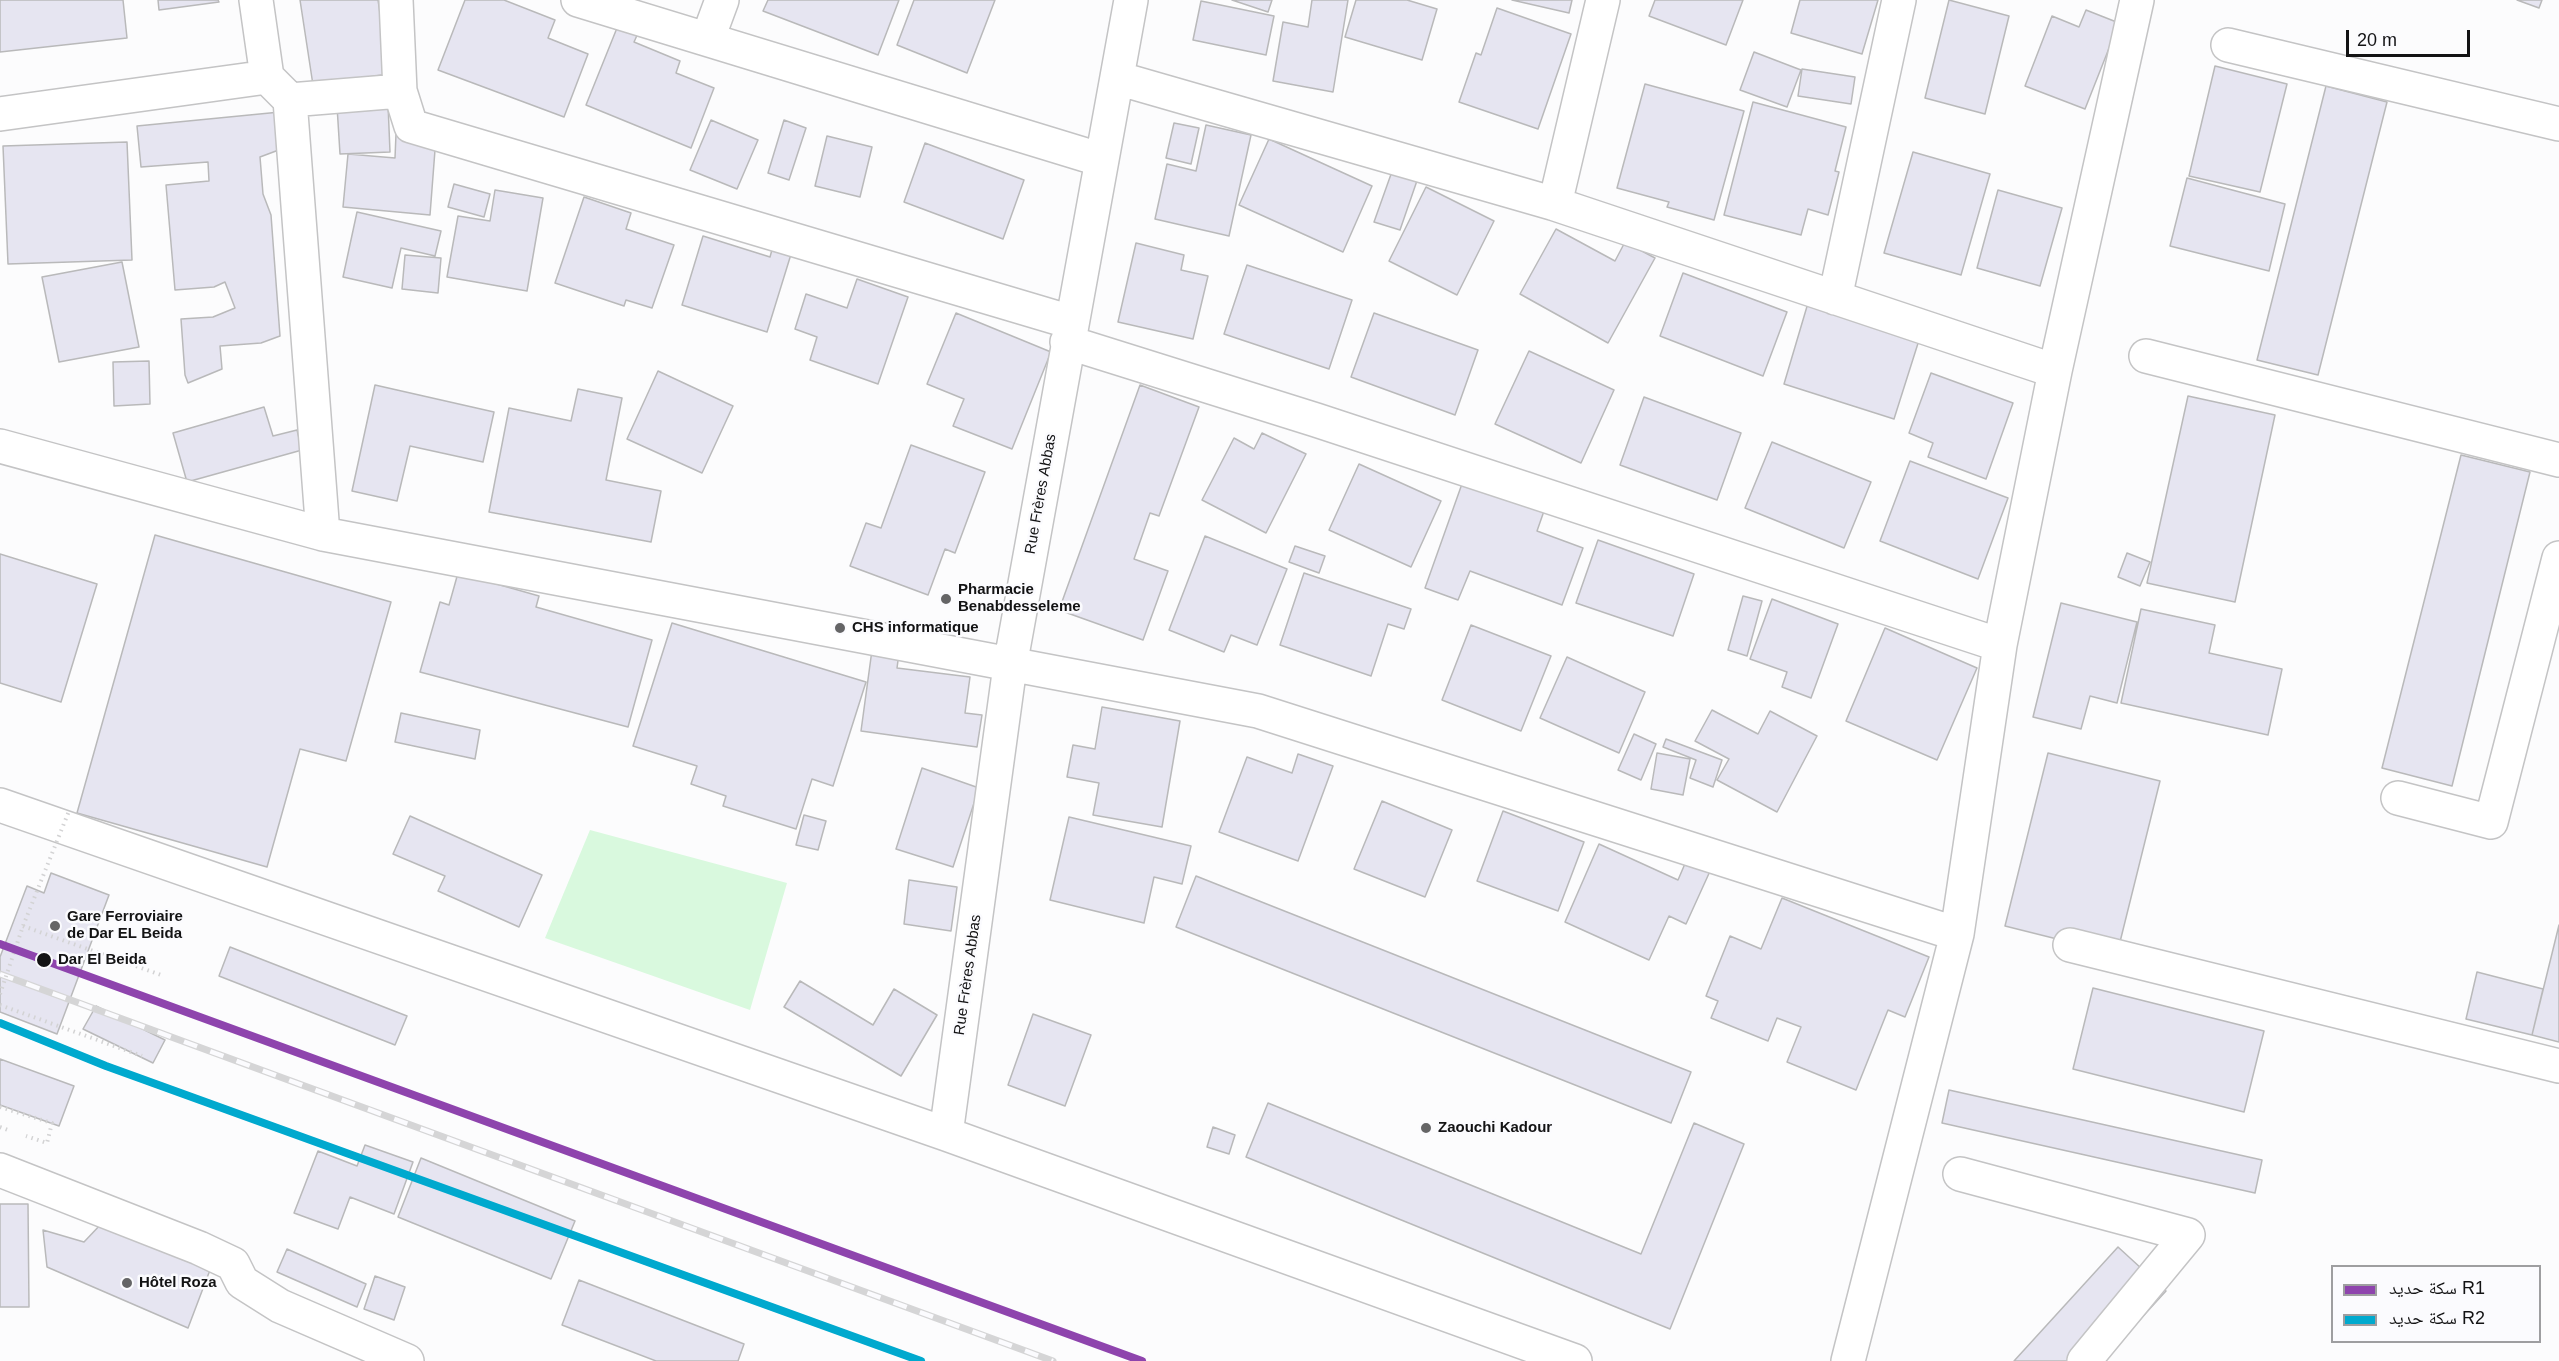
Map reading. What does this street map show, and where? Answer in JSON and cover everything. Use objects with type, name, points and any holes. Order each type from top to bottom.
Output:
[{"type":"street","points":[[256,0],[267,77],[290,100],[323,534]]},
{"type":"street","points":[[396,0],[400,91],[411,126],[1069,332],[1316,420],[2000,645]]},
{"type":"street","points":[[578,0],[1102,160]]},
{"type":"street","points":[[708,38],[722,0]]},
{"type":"street","name":"Rue Frères Abbas","points":[[946,1134],[1010,666],[1131,0]]},
{"type":"street","points":[[1555,204],[1603,0]]},
{"type":"street","points":[[1835,298],[1899,0]]},
{"type":"street","points":[[1848,1361],[1957,934],[2000,645],[2055,371],[2137,0]]},
{"type":"street","points":[[2228,45],[2559,124]]},
{"type":"street","points":[[0,114],[267,77]]},
{"type":"street","points":[[1117,78],[1555,204],[2055,371]]},
{"type":"street","points":[[290,100],[400,91]]},
{"type":"street","points":[[2146,356],[2559,460]]},
{"type":"street","points":[[0,446],[323,534],[1010,666],[1258,711],[1957,934]]},
{"type":"street","points":[[2398,798],[2491,822],[2559,558]]},
{"type":"street","points":[[0,804],[946,1134],[1575,1361]]},
{"type":"street","points":[[2070,945],[2559,1066]]},
{"type":"street","points":[[0,1170],[225,1260],[233,1264],[242,1282],[280,1306],[407,1361]]},
{"type":"street","points":[[1960,1174],[2188,1234],[2084,1361]]},
{"type":"path","points":[[0,994],[69,812]]},
{"type":"path","points":[[24,926],[161,975]]},
{"type":"path","points":[[0,1005],[142,1056]]},
{"type":"path","points":[[0,1107],[52,1123],[46,1143],[0,1127]]},
{"type":"green space","points":[[590,830],[787,883],[750,1010],[545,938]]},
{"type":"building","points":[[0,0],[123,0],[127,38],[0,52]]},
{"type":"building","points":[[158,0],[218,0],[219,2],[159,10]]},
{"type":"building","points":[[300,0],[378,0],[389,74],[313,85]]},
{"type":"building","points":[[465,0],[504,0],[555,20],[548,38],[588,54],[564,117],[438,70]]},
{"type":"building","points":[[768,0],[899,0],[878,55],[763,11]]},
{"type":"building","points":[[914,0],[995,0],[967,73],[897,45]]},
{"type":"building","points":[[1232,0],[1272,0],[1268,12]]},
{"type":"building","points":[[1312,0],[1348,0],[1333,92],[1273,81],[1283,22],[1308,27]]},
{"type":"building","points":[[1356,0],[1407,0],[1437,9],[1422,60],[1345,37]]},
{"type":"building","points":[[1512,0],[1572,0],[1569,13]]},
{"type":"building","points":[[1655,0],[1743,0],[1726,45],[1649,16]]},
{"type":"building","points":[[1800,0],[1878,0],[1862,54],[1791,33]]},
{"type":"building","points":[[1949,0],[2009,16],[1985,114],[1925,98]]},
{"type":"building","points":[[2517,0],[2542,0],[2539,8]]},
{"type":"building","points":[[1201,1],[1274,16],[1266,55],[1193,40]]},
{"type":"building","points":[[1497,8],[1571,34],[1538,129],[1459,102],[1476,53],[1481,55]]},
{"type":"building","points":[[2086,10],[2119,23],[2085,109],[2025,86],[2052,16],[2079,27]]},
{"type":"building","points":[[619,23],[639,31],[634,42],[680,61],[676,73],[714,88],[691,148],[586,105]]},
{"type":"building","points":[[1754,52],[1801,70],[1787,107],[1740,90]]},
{"type":"building","points":[[2215,66],[2287,84],[2260,192],[2189,176]]},
{"type":"building","points":[[1802,69],[1855,77],[1851,104],[1798,96]]},
{"type":"building","points":[[1645,84],[1744,111],[1714,220],[1667,207],[1669,202],[1617,188]]},
{"type":"building","points":[[2326,86],[2387,102],[2318,375],[2257,360]]},
{"type":"building","points":[[1753,102],[1846,127],[1835,171],[1839,172],[1828,215],[1808,209],[1801,235],[1724,215]]},
{"type":"building","points":[[388,104],[390,152],[340,154],[337,106]]},
{"type":"building","points":[[280,112],[284,148],[260,157],[263,194],[271,215],[280,336],[261,343],[220,346],[222,369],[188,383],[185,375],[181,319],[213,317],[235,308],[225,282],[214,287],[175,290],[166,185],[209,181],[208,162],[141,167],[137,126]]},
{"type":"building","points":[[711,120],[758,140],[737,189],[690,170]]},
{"type":"building","points":[[784,120],[806,128],[789,180],[768,173]]},
{"type":"building","points":[[1174,123],[1199,128],[1191,164],[1166,158]]},
{"type":"building","points":[[1206,125],[1251,135],[1229,236],[1155,219],[1167,164],[1196,171]]},
{"type":"building","points":[[396,134],[436,137],[430,215],[343,207],[348,154],[395,158]]},
{"type":"building","points":[[827,136],[872,147],[860,197],[815,186]]},
{"type":"building","points":[[1269,139],[1372,186],[1343,252],[1239,205]]},
{"type":"building","points":[[127,142],[132,260],[8,264],[3,146]]},
{"type":"building","points":[[925,143],[1024,180],[1003,239],[904,202]]},
{"type":"building","points":[[1913,152],[1990,174],[1961,275],[1884,253]]},
{"type":"building","points":[[1395,163],[1420,172],[1400,230],[1374,222]]},
{"type":"building","points":[[2187,178],[2285,204],[2269,271],[2170,246]]},
{"type":"building","points":[[454,184],[490,194],[484,217],[448,207]]},
{"type":"building","points":[[1426,187],[1494,221],[1457,295],[1389,261]]},
{"type":"building","points":[[495,190],[543,198],[527,291],[447,277],[458,216],[490,221]]},
{"type":"building","points":[[1998,190],[2062,208],[2040,286],[1977,268]]},
{"type":"building","points":[[584,197],[631,213],[626,229],[674,245],[652,308],[626,300],[624,306],[555,283]]},
{"type":"building","points":[[357,212],[441,231],[435,256],[401,248],[392,288],[343,277]]},
{"type":"building","points":[[1556,229],[1615,261],[1625,242],[1655,258],[1608,343],[1520,294]]},
{"type":"building","points":[[703,236],[770,257],[773,246],[792,251],[767,332],[682,305]]},
{"type":"building","points":[[1136,243],[1184,255],[1181,270],[1208,276],[1193,339],[1118,322]]},
{"type":"building","points":[[405,255],[441,258],[438,293],[402,289]]},
{"type":"building","points":[[122,262],[139,347],[59,362],[42,277]]},
{"type":"building","points":[[1247,265],[1352,300],[1329,369],[1224,334]]},
{"type":"building","points":[[1683,273],[1787,312],[1763,376],[1660,336]]},
{"type":"building","points":[[857,279],[908,297],[878,384],[810,360],[817,337],[795,329],[806,294],[847,308]]},
{"type":"building","points":[[1808,303],[1920,337],[1894,419],[1784,384]]},
{"type":"building","points":[[956,313],[1051,352],[1012,449],[953,426],[964,399],[927,384]]},
{"type":"building","points":[[1374,313],[1478,350],[1455,415],[1351,377]]},
{"type":"building","points":[[1529,351],[1614,390],[1581,463],[1495,424]]},
{"type":"building","points":[[149,361],[150,404],[114,406],[113,362]]},
{"type":"building","points":[[658,371],[733,406],[702,473],[627,439]]},
{"type":"building","points":[[1931,373],[2013,403],[1986,479],[1928,457],[1933,443],[1909,433]]},
{"type":"building","points":[[375,385],[494,412],[483,462],[410,446],[397,501],[352,491]]},
{"type":"building","points":[[1140,385],[1199,407],[1159,516],[1150,513],[1134,559],[1168,571],[1143,640],[1059,610]]},
{"type":"building","points":[[578,389],[622,398],[606,480],[661,491],[651,542],[489,512],[509,408],[571,421]]},
{"type":"building","points":[[2188,396],[2275,415],[2235,602],[2147,583]]},
{"type":"building","points":[[1644,397],[1741,433],[1717,500],[1620,465]]},
{"type":"building","points":[[264,407],[273,436],[297,430],[302,450],[187,482],[173,433]]},
{"type":"building","points":[[1262,433],[1306,454],[1266,533],[1202,500],[1234,438],[1254,449]]},
{"type":"building","points":[[1772,442],[1871,482],[1844,548],[1745,508]]},
{"type":"building","points":[[911,445],[985,472],[955,553],[945,549],[928,595],[850,566],[866,523],[881,528]]},
{"type":"building","points":[[2461,455],[2530,472],[2452,786],[2382,768]]},
{"type":"building","points":[[1910,461],[2008,498],[1978,579],[1880,541]]},
{"type":"building","points":[[1359,464],[1441,501],[1411,567],[1329,530]]},
{"type":"building","points":[[1463,481],[1544,511],[1537,531],[1583,548],[1562,605],[1470,571],[1458,600],[1425,588]]},
{"type":"building","points":[[155,535],[391,602],[346,761],[300,749],[267,867],[77,813]]},
{"type":"building","points":[[1205,536],[1287,569],[1257,645],[1231,635],[1224,652],[1169,630]]},
{"type":"building","points":[[1598,540],[1694,574],[1673,636],[1576,603]]},
{"type":"building","points":[[1295,546],[1325,556],[1319,573],[1289,562]]},
{"type":"building","points":[[2127,553],[2150,562],[2140,586],[2118,577]]},
{"type":"building","points":[[0,554],[97,584],[61,702],[0,683]]},
{"type":"building","points":[[458,573],[539,596],[536,607],[652,640],[628,727],[420,672],[440,602],[449,605]]},
{"type":"building","points":[[1304,573],[1411,609],[1404,629],[1388,624],[1371,676],[1280,645]]},
{"type":"building","points":[[1743,596],[1762,601],[1747,656],[1728,650]]},
{"type":"building","points":[[1772,599],[1838,624],[1811,698],[1782,687],[1787,672],[1750,659]]},
{"type":"building","points":[[2061,603],[2137,622],[2117,703],[2090,696],[2081,729],[2033,717]]},
{"type":"building","points":[[2141,609],[2215,625],[2209,653],[2282,669],[2268,735],[2121,703]]},
{"type":"building","points":[[672,623],[866,682],[833,786],[812,779],[796,829],[723,806],[726,796],[691,784],[697,766],[633,746]]},
{"type":"building","points":[[1471,625],[1551,656],[1521,731],[1442,700]]},
{"type":"building","points":[[1885,628],[1977,668],[1937,760],[1846,721]]},
{"type":"building","points":[[872,650],[899,653],[897,668],[970,677],[965,713],[982,715],[977,747],[861,731]]},
{"type":"building","points":[[1567,657],[1645,692],[1619,753],[1540,718]]},
{"type":"building","points":[[1102,707],[1180,721],[1162,827],[1093,815],[1099,783],[1067,777],[1073,745],[1095,749]]},
{"type":"building","points":[[1712,710],[1758,734],[1770,711],[1817,736],[1777,812],[1717,780],[1729,759],[1695,741]]},
{"type":"building","points":[[401,713],[480,730],[475,759],[395,742]]},
{"type":"building","points":[[1634,734],[1656,744],[1641,780],[1618,770]]},
{"type":"building","points":[[1666,739],[1722,760],[1713,787],[1690,778],[1696,760],[1663,747]]},
{"type":"building","points":[[1657,753],[1690,759],[1683,795],[1651,789]]},
{"type":"building","points":[[2048,753],[2160,781],[2117,954],[2005,926]]},
{"type":"building","points":[[1298,754],[1333,766],[1298,861],[1219,832],[1247,757],[1292,773]]},
{"type":"building","points":[[922,768],[979,788],[953,867],[896,849]]},
{"type":"building","points":[[1382,801],[1452,830],[1425,897],[1354,869]]},
{"type":"building","points":[[1503,811],[1584,842],[1558,911],[1477,881]]},
{"type":"building","points":[[804,815],[826,821],[818,850],[796,845]]},
{"type":"building","points":[[410,816],[542,875],[519,927],[438,891],[445,876],[393,854]]},
{"type":"building","points":[[1069,817],[1191,846],[1182,884],[1154,877],[1144,923],[1050,900]]},
{"type":"building","points":[[1599,844],[1678,880],[1687,859],[1711,869],[1686,924],[1669,916],[1649,960],[1565,922]]},
{"type":"building","name":"Gare Ferroviaire de Dar EL Beida","points":[[51,873],[109,895],[57,1034],[0,1012],[0,957],[27,886],[44,893]]},
{"type":"building","points":[[1196,876],[1691,1072],[1671,1123],[1176,927]]},
{"type":"building","points":[[909,880],[957,887],[951,931],[904,924]]},
{"type":"building","points":[[1782,898],[1929,957],[1905,1017],[1888,1010],[1856,1090],[1787,1062],[1801,1027],[1777,1018],[1768,1041],[1711,1018],[1718,1001],[1706,996],[1730,936],[1761,949]]},
{"type":"building","points":[[2559,925],[2559,1042],[2532,1035]]},
{"type":"building","points":[[230,947],[407,1016],[395,1045],[219,976]]},
{"type":"building","points":[[2477,972],[2543,989],[2532,1035],[2466,1019]]},
{"type":"building","points":[[800,981],[873,1025],[894,989],[937,1015],[901,1076],[784,1007]]},
{"type":"building","points":[[2093,988],[2264,1031],[2244,1112],[2073,1069]]},
{"type":"building","points":[[96,1006],[165,1040],[153,1063],[83,1029]]},
{"type":"building","points":[[1033,1014],[1091,1035],[1065,1106],[1008,1085]]},
{"type":"building","points":[[0,1059],[74,1086],[59,1126],[0,1105]]},
{"type":"building","points":[[1949,1090],[2262,1160],[2255,1193],[1942,1123]]},
{"type":"building","points":[[1268,1103],[1641,1254],[1694,1123],[1744,1144],[1670,1329],[1246,1157]]},
{"type":"building","points":[[1213,1127],[1235,1135],[1229,1154],[1207,1147]]},
{"type":"building","points":[[365,1145],[413,1162],[394,1214],[350,1197],[338,1229],[294,1213],[318,1151],[357,1166]]},
{"type":"building","points":[[421,1158],[575,1221],[551,1279],[398,1217]]},
{"type":"building","points":[[0,1204],[28,1204],[29,1307],[0,1307]]},
{"type":"building","points":[[102,1223],[210,1270],[188,1328],[47,1267],[43,1230],[84,1242]]},
{"type":"building","points":[[2118,1247],[2166,1291],[2102,1361],[2014,1361]]},
{"type":"building","points":[[287,1249],[366,1284],[357,1307],[277,1272]]},
{"type":"building","points":[[375,1276],[405,1287],[394,1320],[364,1309]]},
{"type":"building","points":[[579,1280],[744,1344],[738,1361],[656,1361],[562,1325]]},
{"type":"railway","points":[[0,974],[1053,1361]]},
{"type":"railway","points":[[0,1023],[106,1066],[921,1361]]},
{"type":"rail line","name":"R1","points":[[0,944],[1142,1361]]},
{"type":"rail line","name":"R2","points":[[0,1023],[106,1066],[921,1361]]},
{"type":"place","name":"Pharmacie Benabdesseleme","points":[[946,599]]},
{"type":"place","name":"CHS informatique","points":[[840,628]]},
{"type":"place","name":"Gare Ferroviaire de Dar EL Beida","points":[[55,926]]},
{"type":"place","name":"Dar El Beida","points":[[44,960]]},
{"type":"place","name":"Zaouchi Kadour","points":[[1426,1128]]},
{"type":"place","name":"Hôtel Roza","points":[[127,1283]]}]
